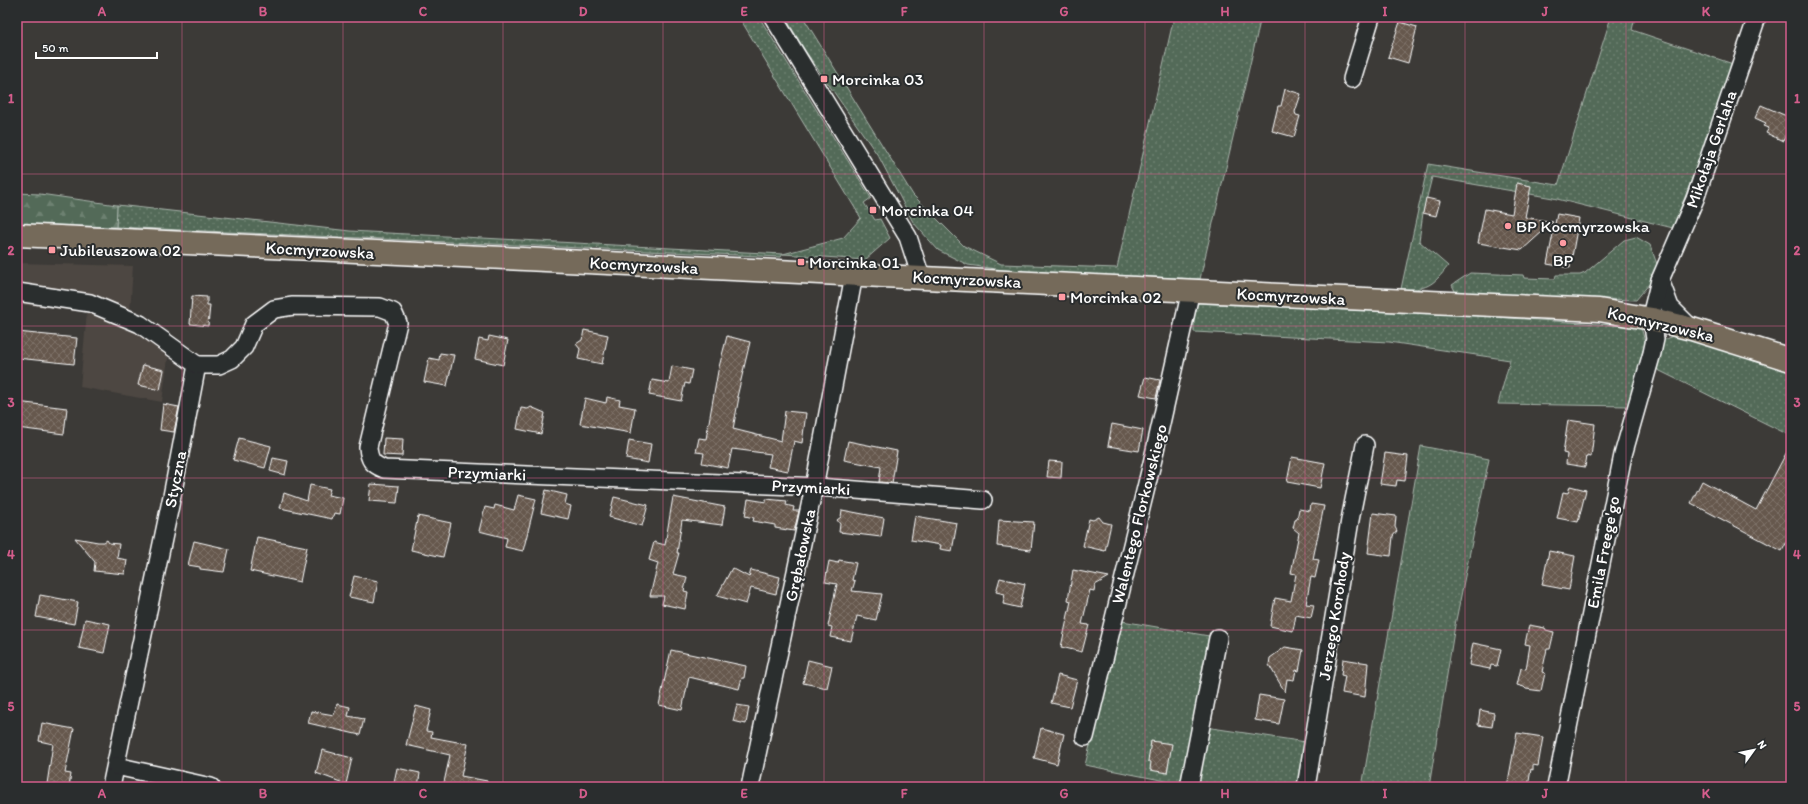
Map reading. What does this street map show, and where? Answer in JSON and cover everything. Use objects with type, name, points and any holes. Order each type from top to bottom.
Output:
[{"type":"main road","name":"Kocmyrzowska","points":[[17,235],[1599,310],[1652,319],[1692,329],[1791,360]]},
{"type":"street","points":[[774,17],[908,237],[921,277]]},
{"type":"street","points":[[1352,79],[1370,17]]},
{"type":"street","name":"Mikołaja Gerlaha","points":[[1652,319],[1653,308],[1660,280],[1695,199],[1757,17]]},
{"type":"street","name":"Grębałowska","points":[[750,787],[814,487],[854,275]]},
{"type":"street","points":[[1660,280],[1670,307],[1692,329]]},
{"type":"street","name":"Walentego Florkowskiego","points":[[1085,737],[1153,459],[1191,290]]},
{"type":"street","points":[[17,292],[90,303],[140,324],[197,365]]},
{"type":"street","name":"Przymiarki","points":[[197,365],[219,364],[232,359],[244,347],[254,324],[274,309],[293,306],[380,307],[393,312],[398,323],[368,447],[369,458],[375,465],[384,469],[814,487],[983,500]]},
{"type":"street","name":"Emila Freege'go","points":[[1556,787],[1623,455],[1655,339],[1652,319]]},
{"type":"street","name":"Styczna","points":[[111,787],[172,496],[197,365]]},
{"type":"street","name":"Jerzego Korohody","points":[[1306,787],[1349,528],[1365,445]]},
{"type":"street","points":[[1189,787],[1218,638]]},
{"type":"street","points":[[116,766],[211,787]]},
{"type":"shaded area","points":[[17,263],[133,266],[130,314],[171,336],[162,402],[80,387],[87,312],[17,304]]},
{"type":"green space","points":[[739,17],[759,17],[871,198],[864,203],[875,220],[880,219],[890,238],[865,260],[783,254],[843,238],[861,218]]},
{"type":"green space","points":[[785,17],[803,17],[913,195],[964,246],[1001,264],[1117,268],[1174,17],[1261,17],[1200,279],[1010,271],[968,265],[938,250],[913,222],[879,157],[806,52]]},
{"type":"green space","points":[[1611,17],[1635,17],[1632,30],[1736,65],[1673,228],[1553,198],[1432,177],[1423,213],[1419,241],[1448,266],[1438,278],[1428,285],[1417,289],[1401,289],[1428,164],[1558,185]]},
{"type":"green space","points":[[17,193],[40,194],[117,205],[116,227],[17,224]]},
{"type":"green space","points":[[117,205],[350,231],[783,254],[781,257],[116,227]]},
{"type":"green space","points":[[1636,237],[1650,245],[1657,264],[1650,283],[1636,300],[1457,295],[1452,285],[1470,273],[1523,275],[1524,278],[1555,279],[1556,275],[1580,275],[1585,273],[1624,240]]},
{"type":"green space","points":[[1194,303],[1481,316],[1641,327],[1646,346],[1630,406],[1498,404],[1510,360],[1389,342],[1194,332]]},
{"type":"green space","points":[[1675,335],[1791,371],[1791,436],[1654,368],[1663,340]]},
{"type":"green space","points":[[1421,446],[1489,459],[1455,625],[1429,787],[1362,787]]},
{"type":"green space","points":[[1122,621],[1209,636],[1181,784],[1085,765]]},
{"type":"green space","points":[[1205,727],[1306,742],[1299,787],[1266,783],[1265,787],[1196,787]]},
{"type":"building","points":[[1400,22],[1417,27],[1408,63],[1388,57]]},
{"type":"building","points":[[1285,89],[1301,94],[1295,112],[1296,115],[1300,116],[1294,137],[1272,131],[1278,106],[1281,106]]},
{"type":"building","points":[[1761,105],[1791,118],[1791,135],[1787,133],[1783,141],[1766,133],[1769,128],[1764,126],[1766,123],[1755,118]]},
{"type":"building","name":"BP Kocmyrzowska","points":[[1517,183],[1531,186],[1525,217],[1553,222],[1522,250],[1478,243],[1485,209],[1512,214]]},
{"type":"building","points":[[1426,198],[1440,201],[1436,216],[1423,213]]},
{"type":"building","name":"BP","points":[[1557,214],[1579,218],[1570,268],[1547,264]]},
{"type":"building","points":[[192,296],[207,297],[207,305],[210,305],[208,326],[190,324]]},
{"type":"building","points":[[584,330],[608,335],[602,364],[578,359],[580,349],[576,344],[582,340]]},
{"type":"building","points":[[17,332],[77,338],[74,364],[17,358]]},
{"type":"building","points":[[489,336],[508,340],[503,365],[475,359],[479,339],[488,341]]},
{"type":"building","points":[[727,336],[750,342],[737,397],[739,397],[733,429],[781,441],[785,411],[806,413],[802,443],[794,441],[788,471],[768,467],[771,454],[732,449],[728,468],[702,463],[704,453],[696,452],[699,438],[706,439],[718,371]]},
{"type":"building","points":[[440,353],[454,355],[447,386],[424,382],[429,358],[439,360]]},
{"type":"building","points":[[143,365],[164,370],[160,390],[138,385]]},
{"type":"building","points":[[672,366],[692,370],[689,384],[685,383],[681,401],[649,395],[652,380],[669,383]]},
{"type":"building","points":[[1145,377],[1160,380],[1156,398],[1140,395]]},
{"type":"building","points":[[607,397],[620,400],[619,405],[635,408],[631,433],[580,424],[585,398],[606,403]]},
{"type":"building","points":[[17,402],[67,408],[64,434],[17,428]]},
{"type":"building","points":[[163,404],[179,407],[174,432],[160,430]]},
{"type":"building","points":[[531,407],[545,413],[541,434],[517,429],[521,408],[528,409]]},
{"type":"building","points":[[1568,420],[1595,424],[1591,457],[1587,456],[1585,467],[1566,464],[1567,454],[1563,453]]},
{"type":"building","points":[[1112,424],[1143,430],[1139,451],[1108,446]]},
{"type":"building","points":[[239,438],[271,446],[265,468],[233,460]]},
{"type":"building","points":[[384,438],[403,439],[402,456],[383,455]]},
{"type":"building","points":[[629,440],[651,444],[648,463],[626,459]]},
{"type":"building","points":[[848,441],[897,451],[892,483],[879,482],[881,467],[844,460]]},
{"type":"building","points":[[1791,444],[1791,534],[1782,551],[1691,503],[1702,481],[1756,510]]},
{"type":"building","points":[[1385,453],[1408,456],[1405,481],[1397,480],[1396,486],[1380,484]]},
{"type":"building","points":[[1292,457],[1325,463],[1320,488],[1287,482]]},
{"type":"building","points":[[273,458],[288,461],[285,475],[270,471]]},
{"type":"building","points":[[1049,461],[1062,462],[1061,478],[1047,477]]},
{"type":"building","points":[[371,484],[399,486],[397,503],[369,501]]},
{"type":"building","points":[[310,485],[330,489],[328,495],[343,498],[340,514],[334,513],[332,519],[280,508],[284,493],[307,501]]},
{"type":"building","points":[[1570,486],[1586,490],[1578,522],[1557,518],[1563,492],[1568,493]]},
{"type":"building","points":[[546,490],[567,495],[565,504],[571,506],[568,519],[541,513]]},
{"type":"building","points":[[518,495],[536,499],[523,551],[505,547],[507,538],[479,531],[485,507],[494,509],[495,505],[514,510]]},
{"type":"building","points":[[614,497],[648,505],[642,526],[609,517]]},
{"type":"building","points":[[673,497],[725,507],[722,525],[682,520],[677,553],[679,553],[673,574],[687,577],[684,591],[688,592],[685,609],[662,604],[664,596],[650,596],[658,563],[649,560],[654,542],[665,545]]},
{"type":"building","points":[[748,499],[766,502],[766,499],[787,501],[786,505],[794,507],[793,511],[799,511],[794,531],[775,528],[775,525],[753,521],[754,518],[745,516]]},
{"type":"building","points":[[1311,504],[1324,506],[1313,559],[1319,560],[1315,578],[1311,577],[1306,604],[1314,605],[1311,618],[1296,615],[1293,631],[1270,626],[1275,598],[1291,601],[1296,574],[1291,573],[1299,533],[1293,528],[1299,509],[1310,511]]},
{"type":"building","points":[[842,510],[884,518],[881,537],[839,532],[840,524],[837,520],[841,517]]},
{"type":"building","points":[[1373,513],[1396,516],[1395,527],[1397,531],[1393,536],[1391,556],[1368,553]]},
{"type":"building","points":[[418,516],[451,523],[443,557],[411,550]]},
{"type":"building","points":[[915,516],[957,523],[952,551],[940,549],[941,545],[911,540]]},
{"type":"building","points":[[1099,517],[1103,522],[1111,524],[1105,551],[1083,546],[1089,519],[1093,520]]},
{"type":"building","points":[[999,520],[1034,522],[1031,550],[997,546]]},
{"type":"building","points":[[257,537],[307,547],[300,582],[250,571]]},
{"type":"building","points":[[75,538],[98,542],[104,542],[107,540],[109,543],[119,544],[117,558],[127,560],[125,574],[94,571],[95,562]]},
{"type":"building","points":[[194,541],[229,549],[224,572],[200,569],[200,567],[188,565]]},
{"type":"building","points":[[1549,551],[1575,556],[1569,590],[1542,585]]},
{"type":"building","points":[[839,560],[856,563],[852,580],[855,581],[852,591],[882,594],[876,620],[857,616],[851,641],[830,637],[832,627],[828,626],[837,584],[825,582],[829,561],[838,563]]},
{"type":"building","points":[[732,568],[749,577],[751,570],[780,577],[776,594],[751,588],[746,604],[717,596]]},
{"type":"building","points":[[1073,570],[1109,577],[1095,585],[1094,591],[1090,590],[1082,624],[1089,625],[1082,652],[1061,647],[1071,601],[1068,600]]},
{"type":"building","points":[[354,576],[378,581],[374,602],[349,597]]},
{"type":"building","points":[[1000,578],[1025,584],[1020,608],[1003,604],[1005,594],[996,592]]},
{"type":"building","points":[[40,595],[78,602],[74,624],[36,617]]},
{"type":"building","points":[[85,619],[110,624],[104,653],[79,648]]},
{"type":"building","points":[[1529,625],[1545,628],[1546,630],[1554,632],[1550,649],[1547,649],[1542,672],[1545,673],[1541,691],[1526,689],[1517,685],[1521,668],[1526,669],[1530,645],[1525,644]]},
{"type":"building","points":[[1473,643],[1501,649],[1497,666],[1491,665],[1490,669],[1469,665]]},
{"type":"building","points":[[1285,647],[1303,650],[1299,671],[1296,670],[1294,680],[1287,679],[1285,692],[1269,665],[1270,658]]},
{"type":"building","points":[[671,650],[746,666],[744,678],[742,678],[739,689],[689,677],[682,710],[659,705]]},
{"type":"building","points":[[1343,659],[1368,663],[1365,697],[1342,693],[1345,676],[1341,675]]},
{"type":"building","points":[[808,660],[832,666],[827,688],[803,683]]},
{"type":"building","points":[[1058,675],[1077,680],[1070,707],[1051,703]]},
{"type":"building","points":[[1259,695],[1284,699],[1279,724],[1255,720]]},
{"type":"building","points":[[337,704],[350,707],[348,716],[364,719],[360,735],[308,723],[311,711],[334,715]]},
{"type":"building","points":[[737,705],[749,707],[746,724],[733,721]]},
{"type":"building","points":[[416,706],[431,710],[426,731],[432,732],[431,737],[468,744],[461,776],[487,781],[487,787],[443,787],[450,755],[406,745]]},
{"type":"building","points":[[1480,710],[1494,713],[1492,727],[1478,725]]},
{"type":"building","points":[[42,723],[74,729],[65,773],[71,774],[69,787],[47,784],[53,744],[39,741]]},
{"type":"building","points":[[1041,728],[1064,734],[1057,764],[1034,758]]},
{"type":"building","points":[[1517,733],[1543,737],[1538,766],[1533,765],[1533,770],[1531,769],[1528,787],[1507,787]]},
{"type":"building","points":[[1151,741],[1172,744],[1167,773],[1150,770],[1151,762],[1148,761]]},
{"type":"building","points":[[322,750],[352,758],[346,784],[316,773]]},
{"type":"building","points":[[397,768],[420,773],[418,787],[393,787]]},
{"type":"place","name":"Morcinka 03","points":[[824,79]]},
{"type":"place","name":"Morcinka 04","points":[[873,210]]},
{"type":"place","name":"BP Kocmyrzowska","points":[[1508,226]]},
{"type":"place","name":"BP","points":[[1563,243]]},
{"type":"place","name":"Jubileuszowa 02","points":[[52,250]]},
{"type":"place","name":"Morcinka 01","points":[[801,262]]},
{"type":"place","name":"Morcinka 02","points":[[1062,297]]}]
